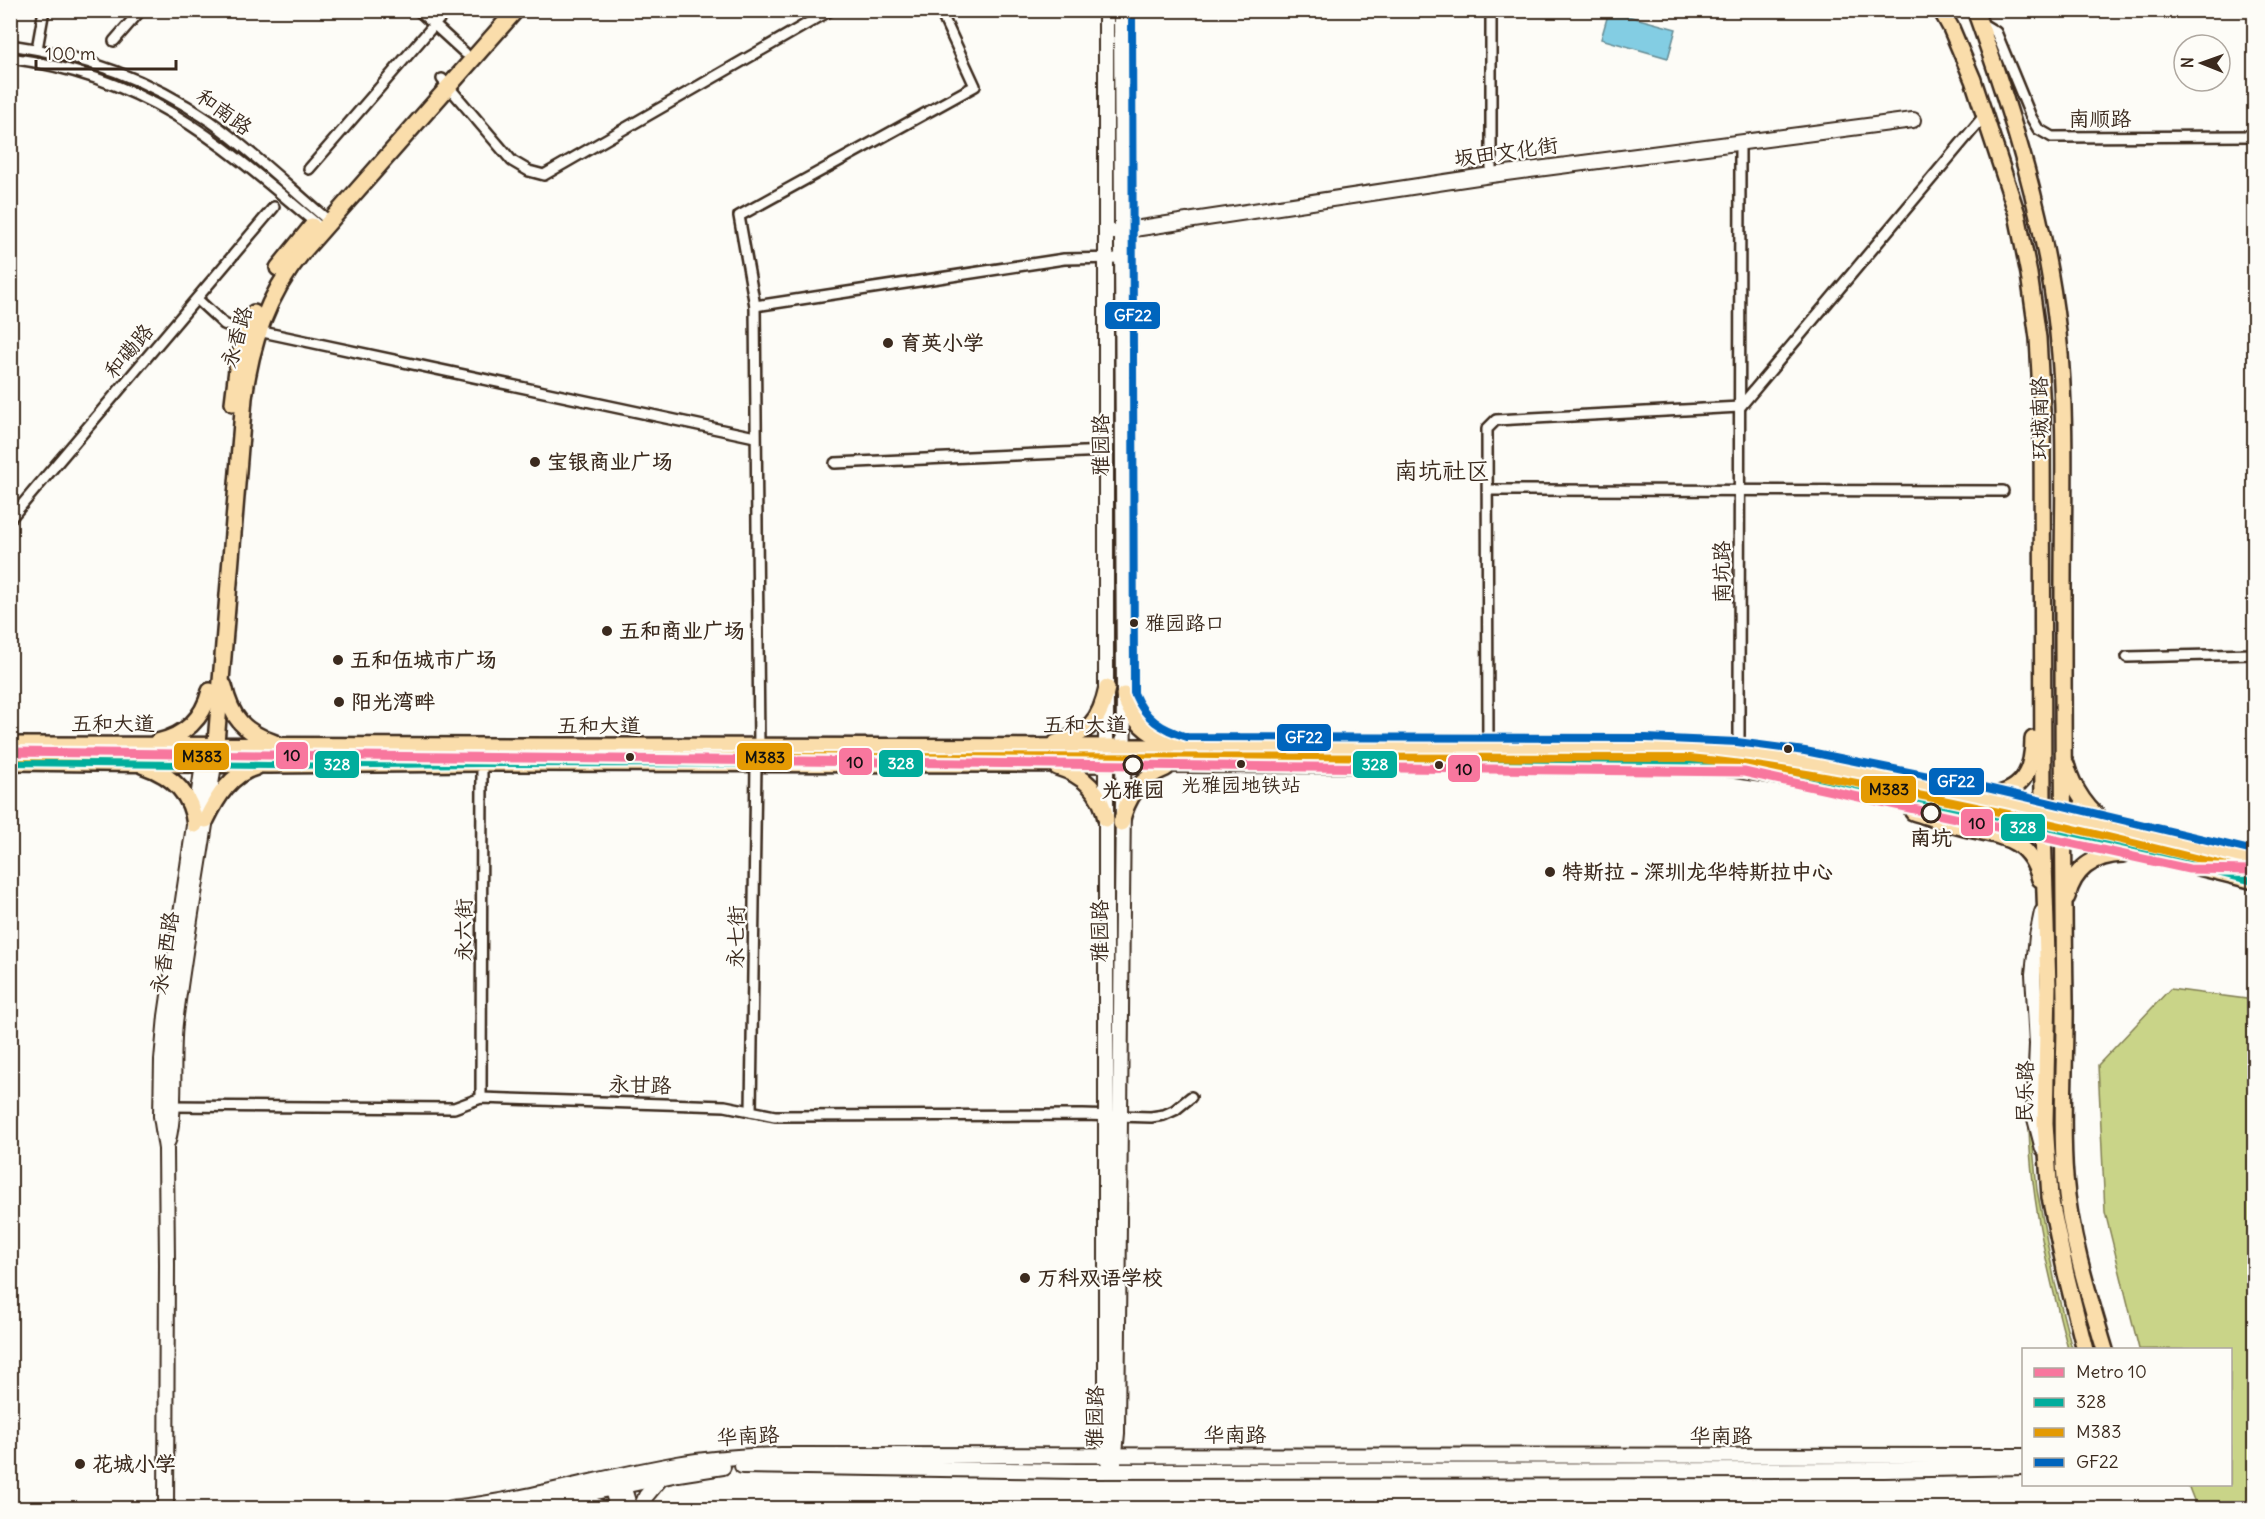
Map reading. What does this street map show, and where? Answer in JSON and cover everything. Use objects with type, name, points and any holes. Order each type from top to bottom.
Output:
[{"type":"main road","name":"永香路","points":[[445,83],[465,53],[502,10]]},
{"type":"main road","name":"永香路","points":[[210,746],[210,692],[235,383],[269,281],[294,246],[322,222],[445,83],[516,10]]},
{"type":"main road","name":"雅园路","points":[[1106,10],[1106,765],[1114,821]]},
{"type":"main road","name":"雅园路","points":[[1112,1471],[1114,821],[1122,765],[1124,694],[1121,10]]},
{"type":"main road","name":"环城南路","points":[[1943,10],[1973,80],[2017,214],[2030,274],[2038,338],[2042,410],[2043,831]]},
{"type":"main road","name":"环城南路","points":[[1977,16],[2018,138],[2038,210],[2059,336],[2063,410],[2063,836]]},
{"type":"main road","name":"坂田文化街","points":[[1106,234],[1491,175],[1913,120]]},
{"type":"main road","name":"永香路","points":[[208,764],[222,675],[244,399],[252,332]]},
{"type":"main road","points":[[1107,632],[1124,632]]},
{"type":"main road","points":[[222,675],[228,700],[237,719],[244,728],[262,738],[287,746],[289,765]]},
{"type":"main road","points":[[1981,797],[2011,790],[2029,771],[2033,756],[2033,722],[2043,677],[2063,677]]},
{"type":"main road","points":[[1041,746],[1062,741],[1084,731],[1101,711],[1107,688]]},
{"type":"main road","points":[[210,692],[204,710],[191,726],[172,738],[138,746],[133,763],[162,773],[181,789],[201,822],[233,780],[248,770],[269,765]]},
{"type":"main road","points":[[1124,694],[1134,718],[1144,729],[1164,740],[1186,747]]},
{"type":"main road","name":"五和大道","points":[[10,745],[1680,748],[1736,752],[1803,762],[1981,797],[2254,862]]},
{"type":"main road","points":[[2063,748],[2067,768],[2075,787],[2085,801],[2106,823],[2122,830]]},
{"type":"main road","name":"五和大道","points":[[10,762],[269,765],[1699,765],[1736,768],[1798,778],[2043,831],[2254,881]]},
{"type":"main road","name":"永香西路","points":[[166,1509],[165,1027],[201,822],[208,764]]},
{"type":"main road","points":[[1043,764],[1065,769],[1093,788],[1114,821],[1142,782],[1158,771],[1180,766]]},
{"type":"main road","points":[[1856,792],[1946,823],[2012,840],[2033,860],[2045,898]]},
{"type":"main road","name":"民乐路","points":[[2043,831],[2048,987],[2045,1123],[2047,1162],[2057,1237],[2085,1348]]},
{"type":"main road","name":"民乐路","points":[[2063,836],[2065,1177],[2079,1257],[2104,1348]]},
{"type":"main road","points":[[2063,908],[2072,881],[2085,865],[2103,856],[2142,854]]},
{"type":"main road","name":"华南路","points":[[522,1509],[567,1499],[699,1460],[761,1456],[2022,1456]]},
{"type":"main road","name":"华南路","points":[[452,1509],[702,1470],[750,1465],[1112,1471],[1884,1470],[2022,1467]]},
{"type":"main road","points":[[641,1509],[646,1496],[661,1478]]},
{"type":"main road","points":[[617,1483],[617,1509]]},
{"type":"main road","points":[[617,1483],[630,1509]]},
{"type":"main road","points":[[567,1499],[586,1501],[601,1509]]},
{"type":"street","points":[[37,49],[44,10]]},
{"type":"street","points":[[114,41],[141,10]]},
{"type":"street","points":[[418,10],[465,53]]},
{"type":"street","points":[[309,169],[447,10]]},
{"type":"street","points":[[445,83],[512,161],[529,171],[544,175],[831,10]]},
{"type":"street","points":[[759,747],[755,306],[740,216],[975,86],[940,10]]},
{"type":"street","points":[[1491,10],[1491,175]]},
{"type":"street","name":"南顺路","points":[[1977,16],[1996,32],[2031,117],[2038,129],[2052,137],[2254,136]]},
{"type":"street","name":"和南路","points":[[10,45],[37,49],[112,69],[175,99],[232,139],[322,222]]},
{"type":"street","name":"和南路","points":[[10,58],[76,70],[136,93],[159,105],[210,136],[322,222]]},
{"type":"street","points":[[1488,747],[1486,429],[1496,420],[1740,407],[1984,116]]},
{"type":"street","name":"南坑路","points":[[1739,736],[1740,142]]},
{"type":"street","name":"和磡路","points":[[10,519],[274,207]]},
{"type":"street","points":[[755,306],[1064,260],[1121,258]]},
{"type":"street","points":[[197,298],[224,324],[252,332],[755,437]]},
{"type":"street","points":[[835,463],[1106,451]]},
{"type":"street","points":[[1488,490],[2003,491]]},
{"type":"street","points":[[2127,657],[2254,654]]},
{"type":"street","name":"永六街","points":[[482,764],[482,1098]]},
{"type":"street","name":"永七街","points":[[751,1111],[756,764]]},
{"type":"street","name":"永甘路","points":[[166,1106],[454,1108],[482,1098],[725,1106],[775,1116],[1151,1117],[1175,1110],[1191,1096]]},
{"type":"green space","points":[[2170,989],[2254,1000],[2254,1508],[2197,1508],[2188,1486],[2232,1486],[2232,1348],[2139,1348],[2105,1212],[2098,1065]]},
{"type":"green space","points":[[2029,1104],[2037,1190],[2055,1283],[2072,1348],[2068,1348],[2040,1228],[2029,1135]]},
{"type":"green space","points":[[2053,1130],[2056,1130],[2060,1190],[2098,1348],[2095,1348],[2093,1344],[2078,1291],[2061,1211]]},
{"type":"water","points":[[1609,11],[1676,29],[1668,58],[1601,39]]},
{"type":"metro line","name":"10","points":[[10,752],[1744,772],[2189,869],[2254,870]]},
{"type":"transit line","name":"GF22","points":[[1132,10],[1134,693],[1143,710],[1155,722],[1187,737],[1646,738],[1737,742],[1805,751],[1983,787],[2254,851]]},
{"type":"transit line","name":"M383","points":[[10,756],[1690,758],[1810,774],[1869,785],[2009,814],[2251,872]]},
{"type":"transit line","name":"328","points":[[10,762],[269,765],[482,763],[1699,765],[1776,776],[1948,811],[2254,881]]},
{"type":"place","name":"育英小学","points":[[888,343]]},
{"type":"place","name":"宝银商业广场","points":[[535,462]]},
{"type":"place","name":"雅园路口","points":[[1134,623]]},
{"type":"place","name":"五和商业广场","points":[[607,631]]},
{"type":"place","name":"五和伍城市广场","points":[[338,660]]},
{"type":"place","name":"阳光湾畔","points":[[339,702]]},
{"type":"place","name":"光雅园地铁站","points":[[1241,764]]},
{"type":"place","name":"光雅园","points":[[1133,765]]},
{"type":"place","name":"南坑","points":[[1931,813]]},
{"type":"place","name":"特斯拉 - 深圳龙华特斯拉中心","points":[[1550,872]]},
{"type":"place","name":"万科双语学校","points":[[1025,1278]]},
{"type":"place","name":"花城小学","points":[[80,1464]]},
{"type":"district","name":"南坑社区","points":[[1442,471]]}]
